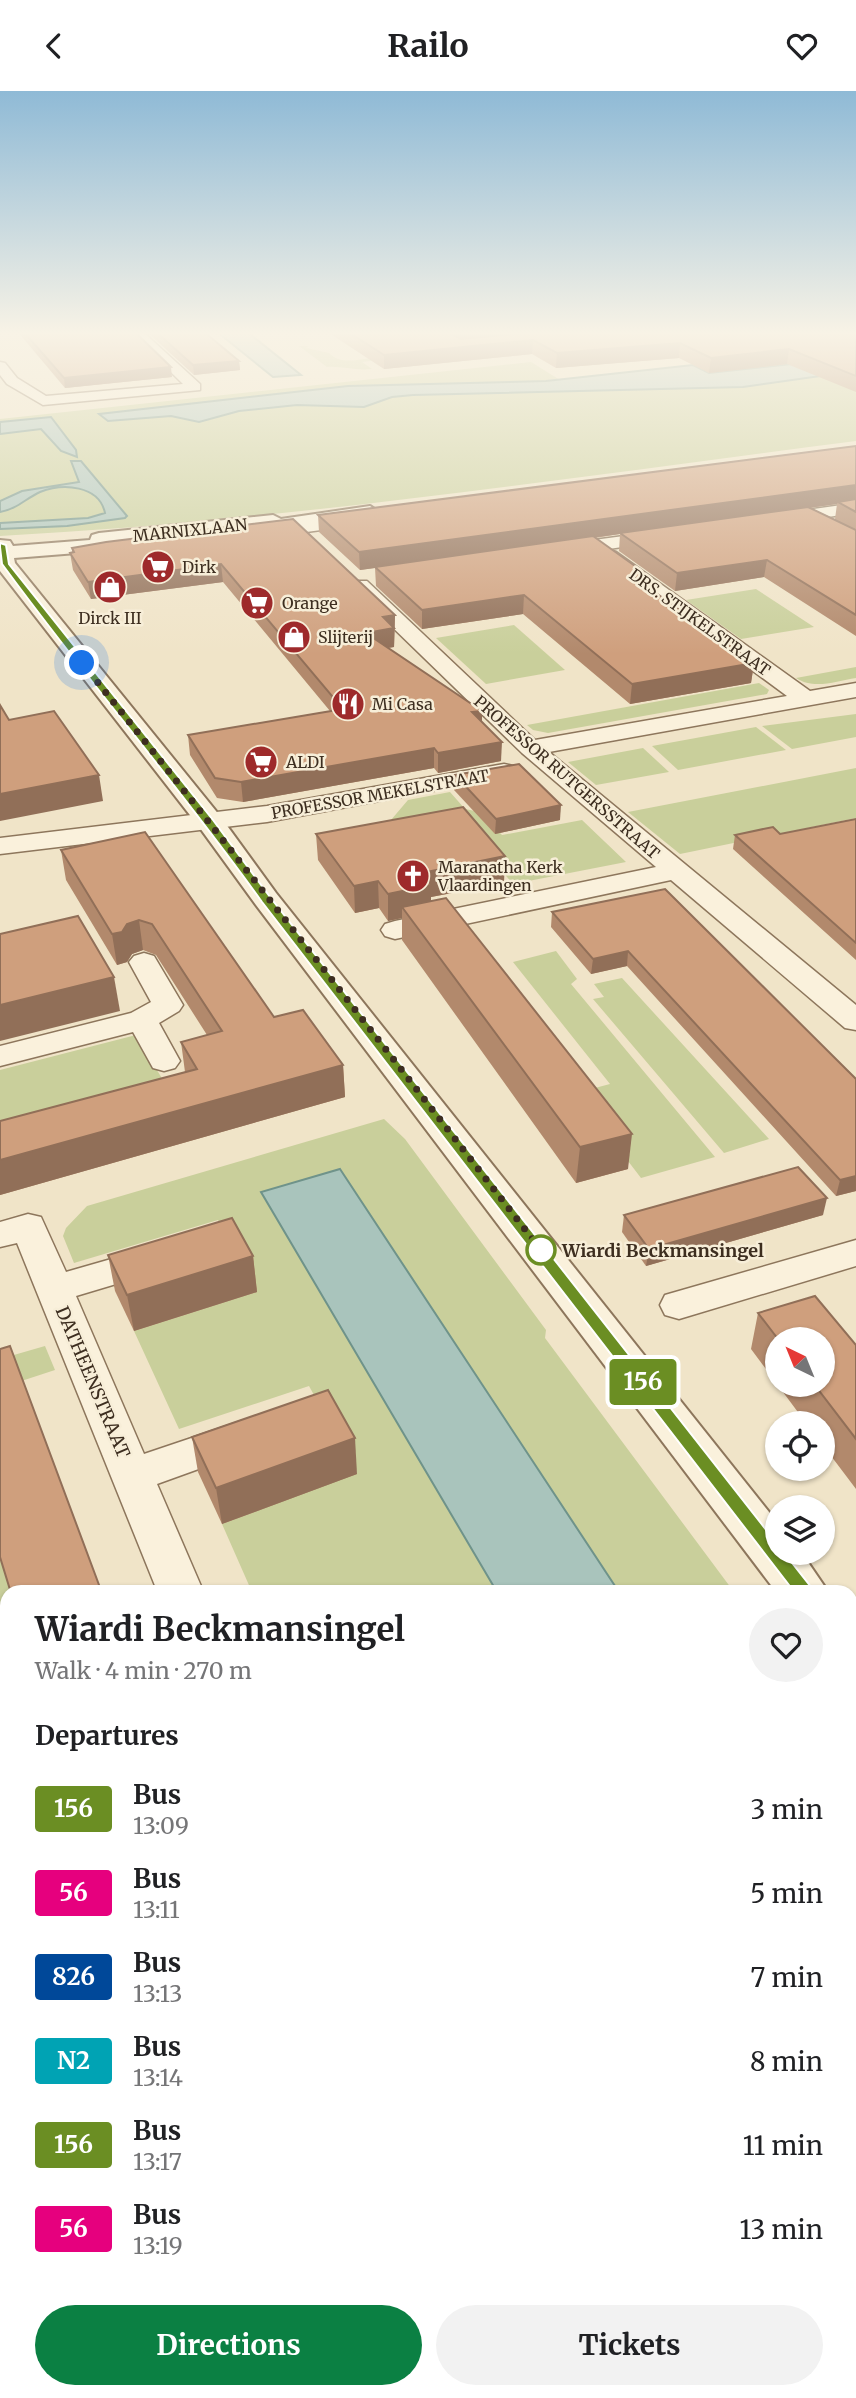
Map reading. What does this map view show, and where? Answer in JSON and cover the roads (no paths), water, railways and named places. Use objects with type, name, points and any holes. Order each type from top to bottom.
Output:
[{"type":"street","points":[[756,523],[856,508]]},
{"type":"street","name":"MARNIXLAAN","points":[[2,549],[175,539],[384,512]]},
{"type":"street","points":[[809,515],[833,528]]},
{"type":"street","points":[[295,524],[318,546]]},
{"type":"street","points":[[541,553],[689,532]]},
{"type":"street","name":"DRS. STIJKELSTRAAT","points":[[595,545],[806,699]]},
{"type":"street","points":[[2,549],[5,564],[54,628],[210,822],[266,899],[799,1585]]},
{"type":"street","name":"PROFESSOR RUTGERSSTRAAT","points":[[381,576],[351,577],[540,756],[856,1021]]},
{"type":"street","name":"PROFESSOR MEKELSTRAAT","points":[[0,846],[210,822],[856,690]]},
{"type":"street","points":[[395,930],[676,871]]},
{"type":"street","points":[[0,1056],[142,1020],[168,1005],[144,962]]},
{"type":"street","points":[[142,1020],[164,1061]]},
{"type":"street","name":"DATHEENSTRAAT","points":[[0,1235],[28,1226],[178,1585]]},
{"type":"street","name":"DATHEENSTRAAT","points":[[55,1289],[196,1247]]},
{"type":"street","points":[[679,1305],[856,1253]]},
{"type":"street","name":"DATHEENSTRAAT","points":[[132,1475],[276,1426]]},
{"type":"water","points":[[50,439],[67,439],[76,450],[77,457],[61,451]]},
{"type":"water","points":[[71,461],[81,461],[127,516],[125,518],[67,526],[0,529],[0,523],[88,518],[105,513],[96,497],[69,487],[40,492],[0,512],[0,501],[22,491],[79,482]]},
{"type":"water","points":[[340,1169],[614,1585],[493,1585],[261,1192]]},
{"type":"place","name":"Dirk","points":[[158,567]]},
{"type":"place","name":"Dirck III","points":[[110,587]]},
{"type":"place","name":"Orange","points":[[257,603]]},
{"type":"place","name":"Slijterij","points":[[294,637]]},
{"type":"place","name":"Mi Casa","points":[[348,704]]},
{"type":"place","name":"ALDI","points":[[261,762]]},
{"type":"place","name":"Maranatha Kerk Vlaardingen","points":[[413,876]]},
{"type":"place","name":"Wiardi Beckmansingel","points":[[541,1250]]}]
